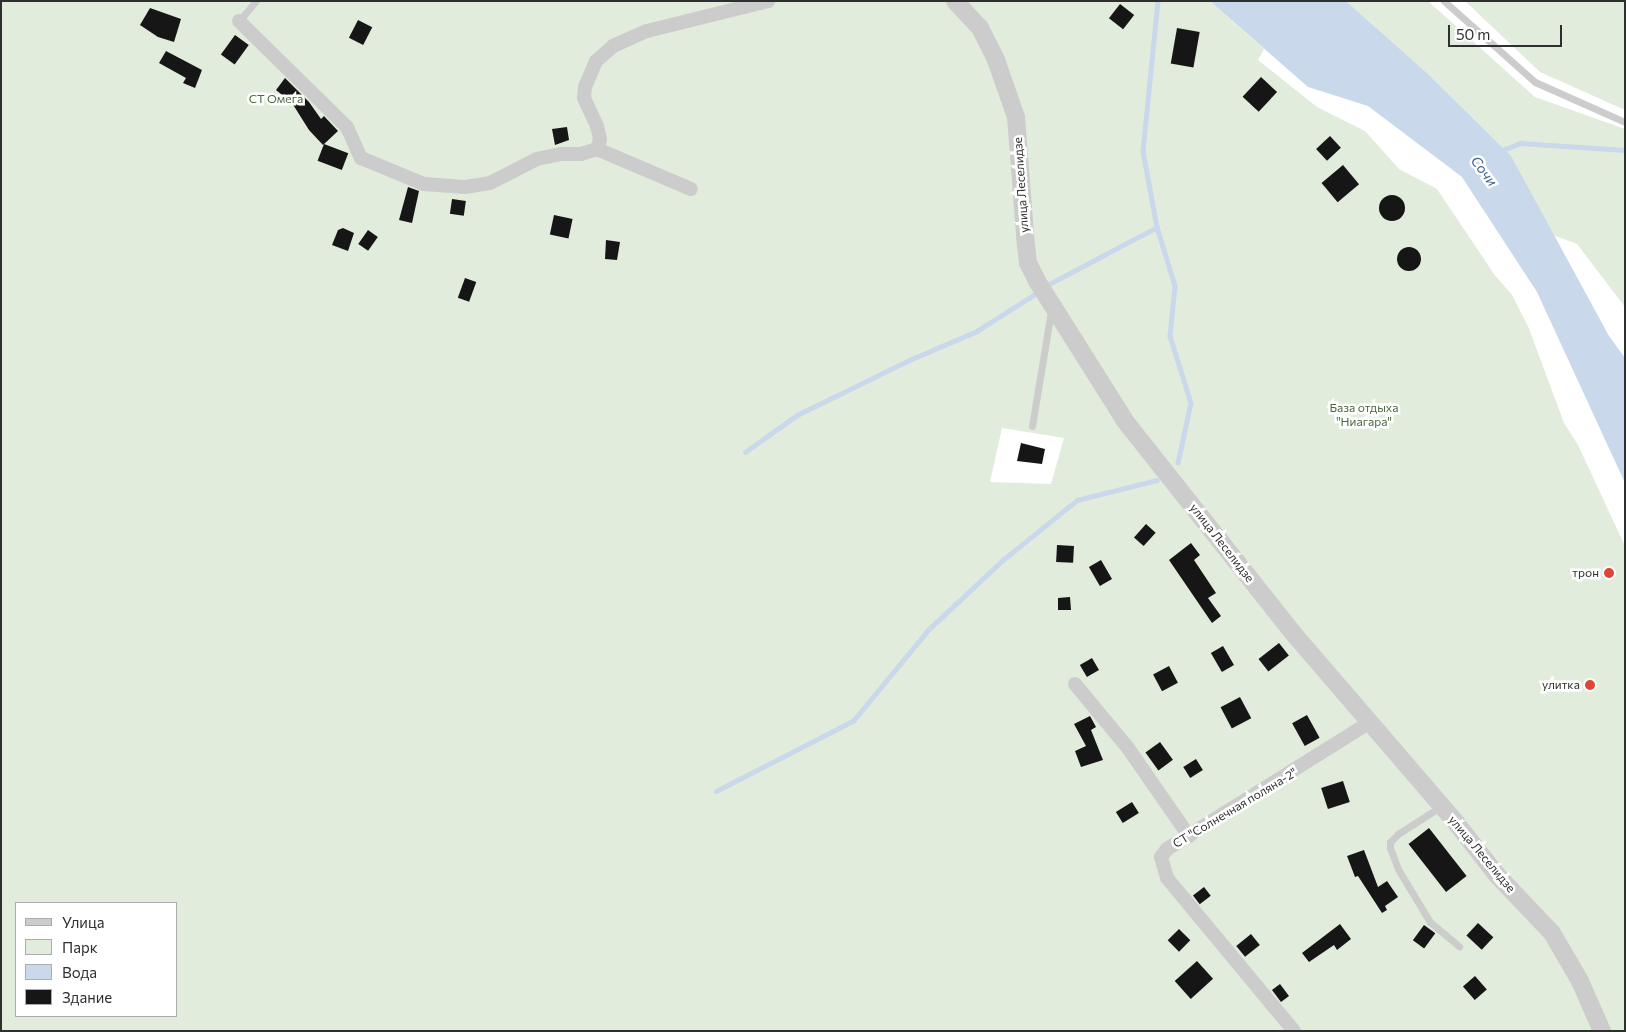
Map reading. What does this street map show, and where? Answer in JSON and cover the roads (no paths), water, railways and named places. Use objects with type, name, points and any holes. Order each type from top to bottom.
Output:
[{"type":"street","points":[[597,149],[600,139],[597,126],[584,98],[585,87],[596,61],[613,46],[647,31],[768,1]]},
{"type":"street","name":"улица Леселидзе","points":[[955,1],[980,28],[992,52],[1016,117],[1028,263],[1052,306],[1125,421],[1293,633],[1442,806],[1496,874],[1552,933],[1580,981],[1602,1031]]},
{"type":"street","points":[[239,21],[347,127],[361,158],[424,184],[465,187],[490,183],[537,159],[561,154],[581,154],[597,149],[691,189]]},
{"type":"street","points":[[1075,684],[1128,748],[1189,836]]},
{"type":"street","name":"СТ \"Солнечная поляна-2\"","points":[[1294,1031],[1167,878],[1161,866],[1161,857],[1167,849],[1370,722]]},
{"type":"lane","points":[[239,21],[256,1]]},
{"type":"lane","points":[[1444,1],[1535,82],[1625,122]]},
{"type":"lane","points":[[1032,426],[1052,306]]},
{"type":"lane","points":[[1442,806],[1398,834],[1390,842],[1390,848],[1398,869],[1430,922],[1459,946]]},
{"type":"water","name":"Сочи","points":[[1210,1],[1346,1],[1427,73],[1511,156],[1609,336],[1625,358],[1625,483],[1537,292],[1462,177],[1368,106],[1308,87]]},
{"type":"waterway","points":[[1158,1],[1143,151],[1157,227],[1175,286],[1170,336],[1191,403],[1178,463]]},
{"type":"waterway","points":[[1500,151],[1521,143],[1625,150]]},
{"type":"waterway","points":[[1049,284],[1157,227]]},
{"type":"waterway","points":[[745,452],[797,415],[907,361],[977,331],[1035,294]]},
{"type":"waterway","points":[[716,791],[853,721],[928,630],[1004,559],[1077,500],[1157,480]]},
{"type":"place","name":"трон","points":[[1609,573]]},
{"type":"place","name":"улитка","points":[[1590,685]]},
{"type":"park label","name":"СТ Омега","points":[[276,99]]},
{"type":"park label","name":"База отдыха \"Ниагара\"","points":[[1364,415]]}]
